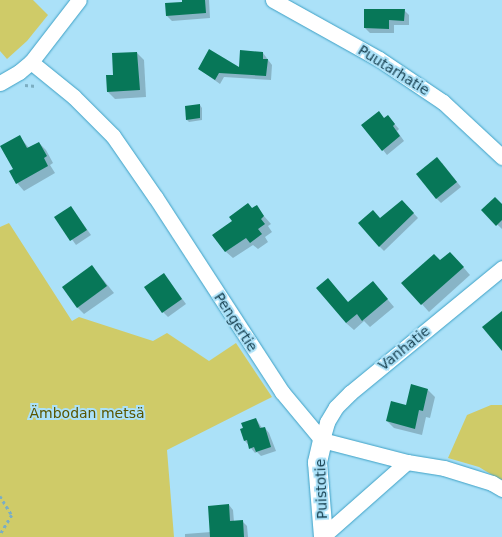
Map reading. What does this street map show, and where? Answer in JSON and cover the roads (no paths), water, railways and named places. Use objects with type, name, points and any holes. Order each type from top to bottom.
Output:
[{"type":"street","points":[[0,83],[19,72],[31,62],[79,0]]},
{"type":"street","name":"Puutarhatie","points":[[273,0],[379,59],[443,102],[502,156]]},
{"type":"street","name":"Pengertie","points":[[31,62],[74,97],[113,136],[156,198],[282,392],[322,440]]},
{"type":"street","name":"Vanhatie","points":[[322,440],[328,422],[336,407],[350,393],[502,268]]},
{"type":"street","points":[[322,440],[407,462],[444,468],[492,482],[502,489]]},
{"type":"street","name":"Puistotie","points":[[322,440],[318,462],[322,537]]},
{"type":"street","points":[[322,537],[407,462]]},
{"type":"park label","name":"Ämbodan metsä","points":[[87,413]]}]
